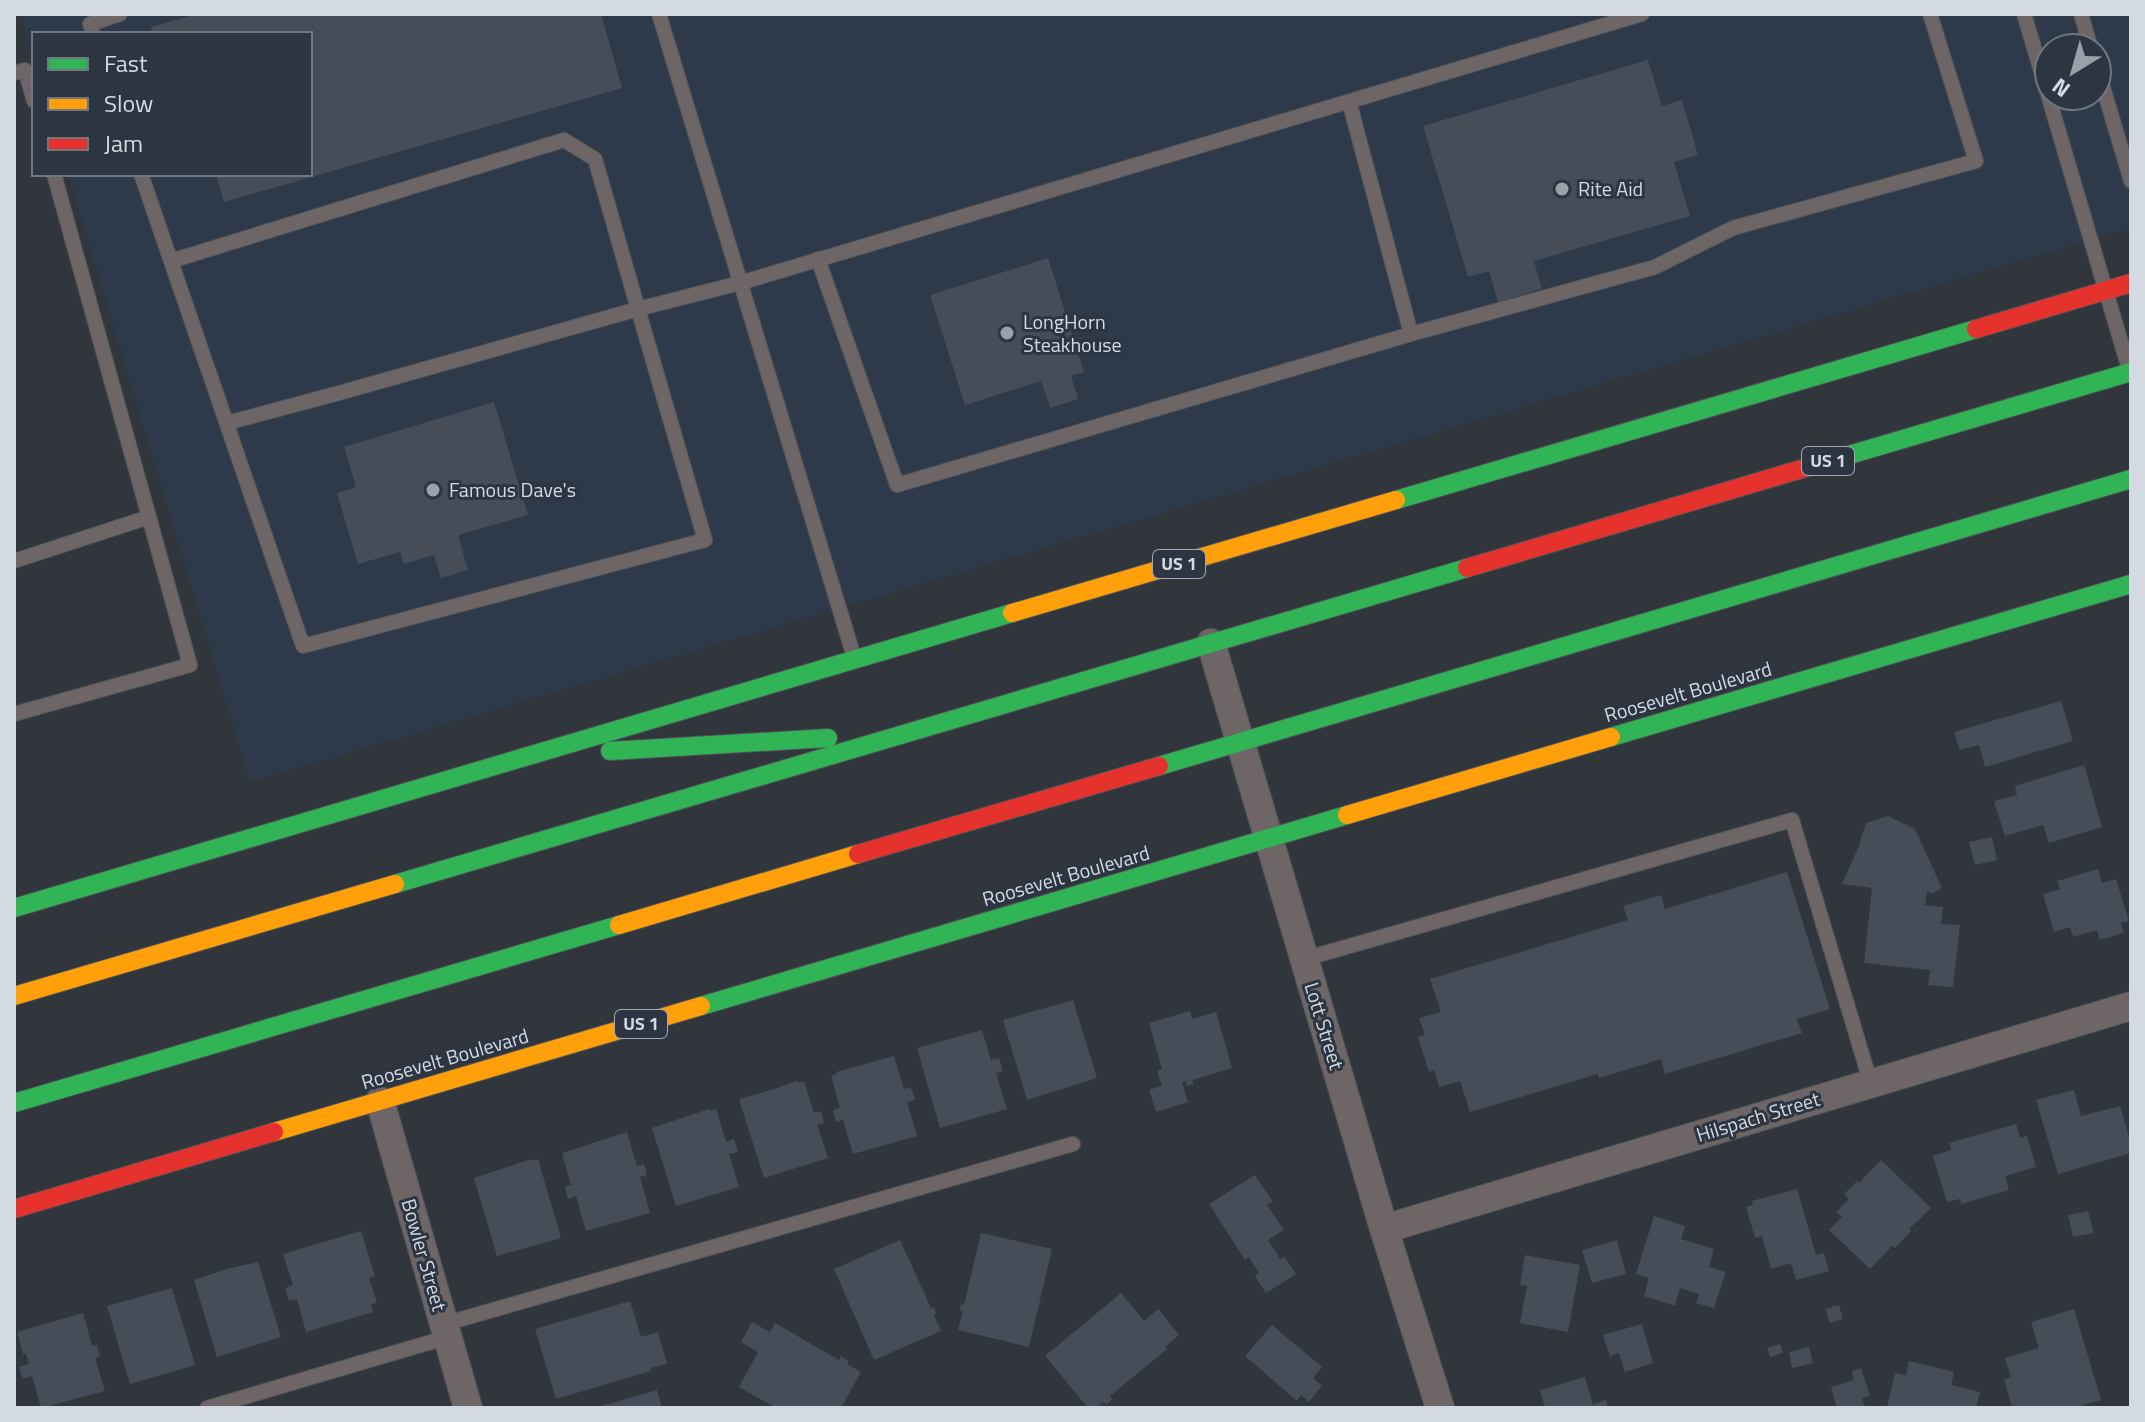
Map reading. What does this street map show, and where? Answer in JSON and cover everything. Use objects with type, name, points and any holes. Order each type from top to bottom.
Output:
[{"type":"highway","name":"US 1","points":[[14,908],[2131,283]]},
{"type":"highway","name":"US 1","points":[[14,996],[2131,372]]},
{"type":"highway","points":[[14,1103],[2131,479]]},
{"type":"highway","name":"Roosevelt Boulevard","points":[[14,1209],[2131,584]]},
{"type":"highway","points":[[527,756],[907,733]]},
{"type":"street","name":"Lott Street","points":[[1211,643],[1440,1408]]},
{"type":"street","name":"Hilspach Street","points":[[1384,1229],[2131,1006]]},
{"type":"street","name":"Bowler Street","points":[[380,1101],[468,1408]]},
{"type":"lane","points":[[92,32],[90,24],[120,14]]},
{"type":"lane","points":[[659,14],[855,661]]},
{"type":"lane","points":[[227,423],[740,283],[1642,14]]},
{"type":"lane","points":[[818,259],[897,485],[1411,334],[1655,267],[1733,228],[1976,161],[1930,14]]},
{"type":"lane","points":[[2024,14],[2131,372]]},
{"type":"lane","points":[[14,73],[25,70],[32,94]]},
{"type":"lane","points":[[1349,101],[1411,334]]},
{"type":"lane","points":[[2110,112],[2131,181]]},
{"type":"lane","points":[[142,176],[303,646],[705,540],[595,159],[564,140],[171,261]]},
{"type":"lane","points":[[14,714],[190,665],[55,176]]},
{"type":"lane","points":[[14,561],[149,517]]},
{"type":"lane","points":[[1304,959],[1792,820],[1871,1084]]},
{"type":"lane","points":[[207,1408],[446,1331],[1073,1144]]},
{"type":"shaded area","points":[[20,14],[2131,14],[2131,228],[250,782],[69,176],[312,176],[312,32],[32,32],[32,54]]},
{"type":"building","points":[[197,14],[601,14],[622,88],[224,202],[217,176],[312,176],[312,32],[152,32],[151,27]]},
{"type":"building","name":"Rite Aid","points":[[1648,60],[1662,106],[1682,100],[1698,155],[1674,162],[1690,216],[1534,261],[1542,289],[1498,302],[1489,271],[1468,277],[1423,126]]},
{"type":"building","name":"LongHorn Steakhouse","points":[[1048,258],[1084,372],[1071,376],[1078,399],[1050,408],[1041,381],[965,405],[930,295]]},
{"type":"building","name":"Famous Dave's","points":[[494,402],[528,515],[458,535],[468,570],[441,578],[434,555],[404,564],[400,552],[358,564],[337,493],[356,487],[344,447]]},
{"type":"building","points":[[2061,701],[2073,741],[1985,767],[1979,745],[1960,750],[1954,732]]},
{"type":"building","points":[[2084,765],[2102,827],[2049,843],[2043,825],[2005,836],[1994,801],[2017,795],[2015,786]]},
{"type":"building","points":[[1888,816],[1915,829],[1942,888],[1933,893],[1927,892],[1925,905],[1943,907],[1941,924],[1960,925],[1953,987],[1928,985],[1930,970],[1864,963],[1872,888],[1842,884],[1866,823]]},
{"type":"building","points":[[1992,837],[1997,860],[1975,865],[1969,842]]},
{"type":"building","points":[[2098,869],[2102,883],[2116,879],[2129,921],[2121,923],[2124,933],[2100,940],[2097,930],[2073,937],[2070,927],[2054,932],[2043,894],[2060,889],[2057,881]]},
{"type":"building","points":[[1787,872],[1830,1009],[1797,1019],[1802,1033],[1665,1074],[1661,1059],[1470,1112],[1460,1081],[1439,1087],[1434,1070],[1429,1072],[1418,1037],[1425,1035],[1419,1018],[1441,1012],[1430,979],[1628,920],[1623,906],[1661,895],[1665,909]]},
{"type":"building","points":[[1073,1000],[1097,1078],[1027,1100],[1003,1020]]},
{"type":"building","points":[[1190,1011],[1192,1019],[1216,1012],[1232,1068],[1192,1080],[1194,1084],[1187,1086],[1186,1081],[1182,1083],[1188,1102],[1156,1112],[1149,1090],[1162,1086],[1157,1071],[1162,1069],[1149,1023]]},
{"type":"building","points":[[982,1030],[991,1060],[999,1058],[1003,1071],[996,1073],[1007,1109],[940,1128],[917,1048]]},
{"type":"building","points":[[894,1056],[904,1089],[911,1087],[915,1100],[907,1102],[917,1136],[853,1154],[843,1120],[836,1122],[833,1110],[840,1108],[831,1076]]},
{"type":"building","points":[[804,1081],[814,1113],[821,1111],[824,1123],[817,1125],[828,1158],[764,1178],[739,1099]]},
{"type":"building","points":[[2074,1090],[2081,1116],[2120,1106],[2131,1153],[2058,1174],[2036,1100]]},
{"type":"building","points":[[716,1109],[726,1142],[734,1139],[738,1152],[729,1154],[739,1187],[676,1206],[652,1128]]},
{"type":"building","points":[[2016,1124],[2020,1138],[2027,1136],[2036,1167],[2005,1176],[2009,1190],[1961,1204],[1960,1199],[1947,1202],[1933,1156],[1951,1150],[1949,1143]]},
{"type":"building","points":[[627,1132],[637,1166],[644,1164],[647,1175],[640,1177],[650,1213],[586,1231],[576,1196],[568,1199],[565,1186],[571,1185],[562,1153]]},
{"type":"building","points":[[538,1159],[561,1238],[497,1256],[474,1178]]},
{"type":"building","points":[[1881,1160],[1931,1208],[1895,1248],[1892,1246],[1870,1269],[1829,1230],[1842,1217],[1836,1212],[1849,1199],[1844,1194]]},
{"type":"building","points":[[1255,1175],[1273,1202],[1267,1205],[1284,1230],[1268,1240],[1280,1259],[1285,1257],[1296,1274],[1266,1293],[1255,1276],[1259,1273],[1249,1257],[1245,1260],[1209,1204]]},
{"type":"building","points":[[1797,1189],[1816,1255],[1824,1253],[1829,1271],[1796,1280],[1791,1263],[1771,1269],[1762,1236],[1755,1238],[1746,1207],[1753,1205],[1752,1201]]},
{"type":"building","points":[[2088,1211],[2094,1233],[2073,1237],[2068,1215]]},
{"type":"building","points":[[1654,1216],[1685,1226],[1681,1239],[1714,1249],[1709,1267],[1726,1272],[1714,1308],[1696,1303],[1699,1294],[1680,1288],[1675,1306],[1644,1296],[1649,1278],[1636,1274]]},
{"type":"building","points":[[361,1231],[375,1276],[369,1278],[377,1303],[371,1304],[373,1312],[306,1332],[297,1299],[289,1301],[285,1288],[293,1285],[283,1254]]},
{"type":"building","points":[[981,1233],[1052,1249],[1029,1347],[958,1330],[963,1311],[960,1310],[961,1304],[964,1305]]},
{"type":"building","points":[[900,1240],[931,1308],[934,1307],[941,1331],[874,1360],[834,1269]]},
{"type":"building","points":[[1617,1240],[1626,1274],[1592,1283],[1582,1250]]},
{"type":"building","points":[[1525,1255],[1580,1265],[1568,1332],[1520,1323],[1527,1286],[1520,1285]]},
{"type":"building","points":[[258,1262],[281,1337],[217,1357],[194,1280]]},
{"type":"building","points":[[172,1288],[195,1365],[130,1384],[107,1306]]},
{"type":"building","points":[[1121,1293],[1144,1321],[1158,1309],[1179,1335],[1165,1347],[1167,1349],[1110,1396],[1112,1399],[1106,1405],[1104,1402],[1096,1408],[1088,1408],[1045,1356]]},
{"type":"building","points":[[630,1301],[641,1337],[658,1332],[667,1364],[556,1399],[535,1329]]},
{"type":"building","points":[[1839,1305],[1843,1319],[1830,1323],[1825,1309]]},
{"type":"building","points":[[2074,1309],[2101,1400],[2073,1408],[2012,1408],[2004,1379],[2011,1377],[2005,1358],[2039,1348],[2031,1322]]},
{"type":"building","points":[[83,1313],[92,1346],[97,1345],[100,1356],[95,1358],[105,1391],[41,1408],[32,1376],[23,1379],[19,1367],[29,1364],[17,1332]]},
{"type":"building","points":[[752,1322],[770,1332],[775,1323],[839,1360],[841,1356],[849,1361],[847,1364],[861,1372],[841,1408],[776,1408],[739,1387],[758,1352],[741,1342]]},
{"type":"building","points":[[1642,1324],[1653,1363],[1625,1372],[1619,1353],[1610,1356],[1603,1335]]},
{"type":"building","points":[[1272,1325],[1322,1367],[1313,1378],[1322,1386],[1309,1402],[1301,1395],[1297,1401],[1245,1356]]},
{"type":"building","points":[[1780,1344],[1783,1353],[1770,1357],[1767,1348]]},
{"type":"building","points":[[1809,1347],[1813,1363],[1792,1368],[1789,1352]]},
{"type":"building","points":[[1909,1361],[1954,1372],[1951,1385],[1980,1392],[1976,1408],[1887,1408],[1895,1373],[1906,1375]]},
{"type":"building","points":[[1861,1368],[1870,1396],[1862,1398],[1865,1408],[1831,1408],[1836,1406],[1831,1387],[1854,1380],[1852,1371]]},
{"type":"building","points":[[1585,1377],[1593,1404],[1606,1400],[1608,1408],[1545,1408],[1540,1390]]},
{"type":"building","points":[[657,1390],[662,1408],[598,1408],[598,1407]]},
{"type":"traffic: fast","points":[[1396,500],[1976,329]]},
{"type":"traffic: fast","points":[[1815,465],[2131,372]]},
{"type":"traffic: fast","points":[[1159,766],[2131,479]]},
{"type":"traffic: fast","points":[[395,884],[1467,568]]},
{"type":"traffic: fast","points":[[1611,737],[2131,584]]},
{"type":"traffic: fast","points":[[14,908],[1012,613]]},
{"type":"traffic: fast","points":[[610,751],[828,738]]},
{"type":"traffic: fast","points":[[701,1006],[1347,815]]},
{"type":"traffic: fast","points":[[14,1103],[619,925]]},
{"type":"traffic: slow","points":[[1012,613],[1396,500]]},
{"type":"traffic: slow","points":[[1347,815],[1611,737]]},
{"type":"traffic: slow","points":[[619,925],[858,854]]},
{"type":"traffic: slow","points":[[14,996],[395,884]]},
{"type":"traffic: slow","points":[[274,1132],[701,1006]]},
{"type":"traffic: jam","points":[[1976,329],[2131,283]]},
{"type":"traffic: jam","points":[[1467,568],[1815,465]]},
{"type":"traffic: jam","points":[[858,854],[1159,766]]},
{"type":"traffic: jam","points":[[14,1209],[274,1132]]},
{"type":"place","name":"Rite Aid","points":[[1562,189]]},
{"type":"place","name":"LongHorn Steakhouse","points":[[1007,333]]},
{"type":"place","name":"Famous Dave's","points":[[433,490]]}]
